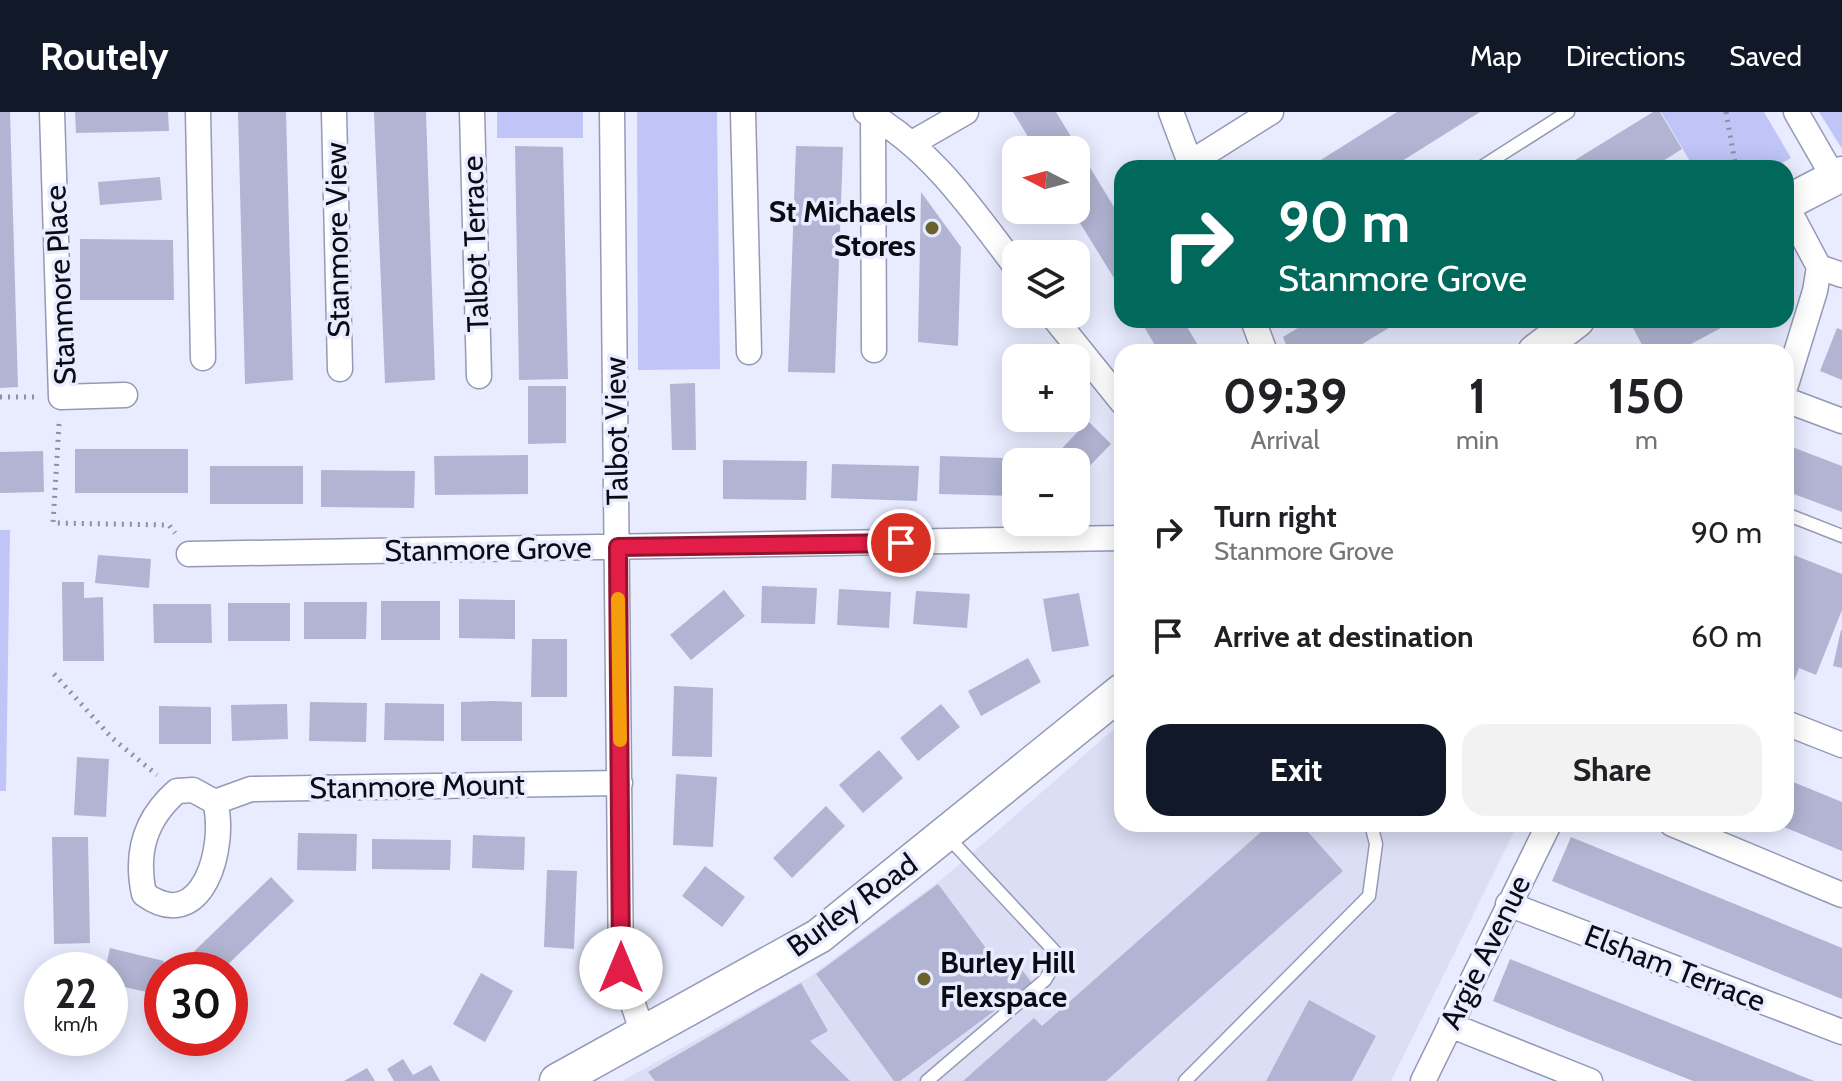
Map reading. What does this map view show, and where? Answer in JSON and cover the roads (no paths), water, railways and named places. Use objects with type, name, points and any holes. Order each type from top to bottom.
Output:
[{"type":"street","name":"Stanmore Place","points":[[52,112],[61,397],[125,395]]},
{"type":"street","points":[[198,112],[203,358]]},
{"type":"street","name":"Stanmore View","points":[[334,112],[340,369]]},
{"type":"street","name":"Talbot Terrace","points":[[472,112],[479,376]]},
{"type":"street","name":"Talbot View","points":[[612,112],[621,968],[643,1034]]},
{"type":"street","points":[[743,112],[749,352]]},
{"type":"street","points":[[914,142],[966,112]]},
{"type":"street","points":[[1171,112],[1189,160]]},
{"type":"street","points":[[1199,160],[1271,112]]},
{"type":"street","points":[[1794,200],[1838,176],[1796,112]]},
{"type":"street","points":[[869,114],[914,142],[1002,250]]},
{"type":"street","points":[[869,114],[874,350]]},
{"type":"street","points":[[1794,219],[1819,267],[1815,291],[1794,359]]},
{"type":"street","points":[[1819,267],[1842,275]]},
{"type":"street","points":[[1062,328],[1114,392]]},
{"type":"street","points":[[1546,344],[1566,328]]},
{"type":"street","points":[[1794,403],[1842,421]]},
{"type":"street","name":"Stanmore Grove","points":[[189,554],[1114,538]]},
{"type":"street","name":"Burley Road","points":[[557,1081],[819,936],[1114,698]]},
{"type":"street","points":[[1794,726],[1842,745]]},
{"type":"street","name":"Stanmore Mount","points":[[215,802],[251,789],[620,783]]},
{"type":"street","points":[[193,790],[215,802],[221,821],[217,856],[203,888],[190,899],[173,904],[156,903],[144,894],[140,855],[155,813],[177,791],[193,790]]},
{"type":"street","name":"Argie Avenue","points":[[1423,1081],[1545,832]]},
{"type":"street","points":[[1691,832],[1842,895]]},
{"type":"street","name":"Elsham Terrace","points":[[1508,904],[1842,1032]]},
{"type":"street","points":[[1450,1025],[1590,1081]]},
{"type":"lane","points":[[1493,160],[1568,112]]},
{"type":"lane","points":[[1794,517],[1842,536]]},
{"type":"lane","points":[[1185,1081],[1369,896],[1376,844],[1373,832]]},
{"type":"lane","points":[[927,1081],[1045,980],[1059,956],[946,835]]},
{"type":"place","name":"St Michaels Stores","points":[[932,228]]},
{"type":"place","name":"Burley Hill Flexspace","points":[[924,979]]}]
